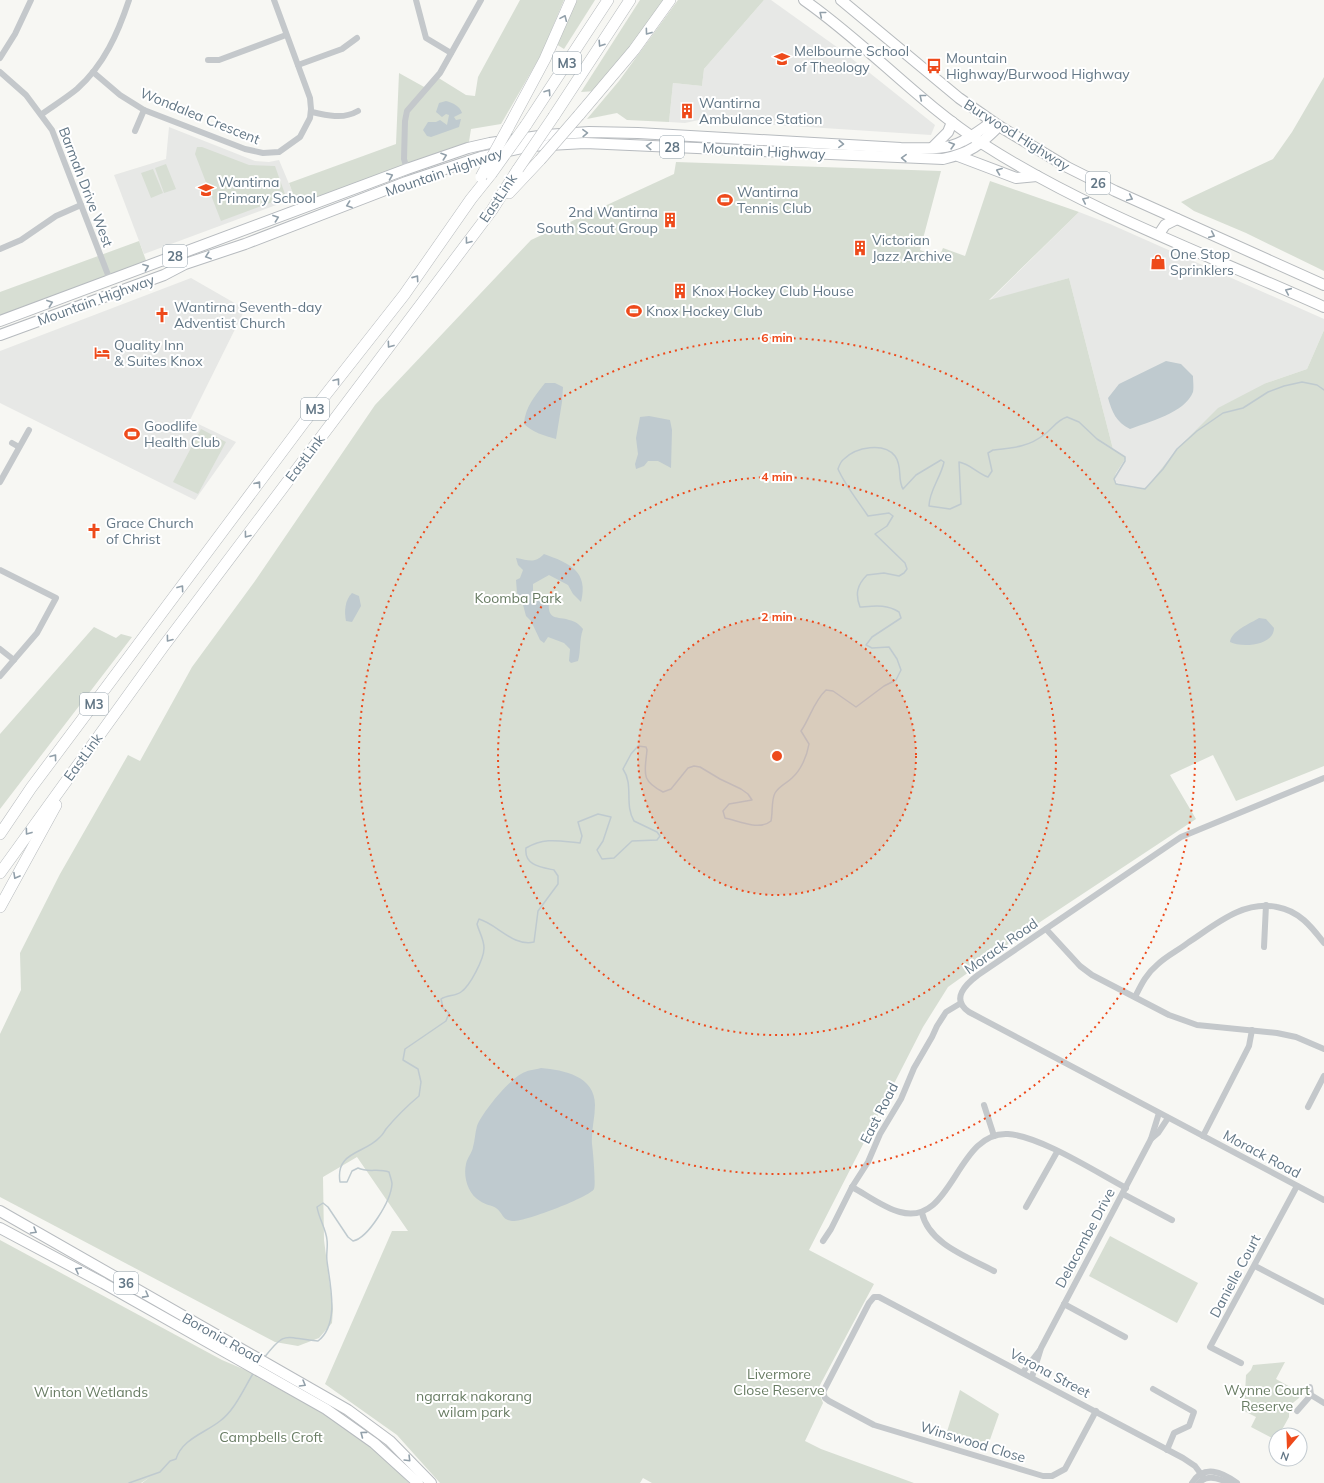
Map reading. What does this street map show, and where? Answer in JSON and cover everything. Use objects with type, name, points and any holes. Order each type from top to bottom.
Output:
[{"type":"highway","points":[[486,176],[508,128],[545,59],[571,0]]},
{"type":"highway","name":"EastLink","points":[[0,834],[31,788],[301,427],[404,295],[486,176],[526,125],[608,0]]},
{"type":"highway","name":"EastLink","points":[[0,873],[167,642],[492,210],[630,0]]},
{"type":"highway","points":[[492,210],[540,160],[579,115],[634,50],[670,0]]},
{"type":"highway","points":[[0,907],[76,767]]},
{"type":"highway","points":[[0,822],[31,788]]},
{"type":"main road","name":"Burwood Highway","points":[[804,0],[952,122],[982,143],[1037,176],[1159,234],[1324,307]]},
{"type":"main road","name":"Burwood Highway","points":[[841,0],[953,93],[995,124],[1067,167],[1324,286]]},
{"type":"main road","points":[[932,148],[948,132],[952,122]]},
{"type":"main road","name":"Mountain Highway","points":[[0,321],[407,169],[468,148],[516,138],[554,134],[638,133],[901,148],[932,148],[953,146],[995,124]]},
{"type":"main road","name":"Mountain Highway","points":[[0,335],[174,271],[185,264],[311,219],[406,182],[496,153],[558,144],[622,144],[931,159],[958,156],[968,152],[982,143],[995,124]]},
{"type":"main road","points":[[823,154],[824,143]]},
{"type":"main road","points":[[958,156],[1016,178],[1037,176]]},
{"type":"main road","points":[[406,182],[407,169]]},
{"type":"main road","points":[[306,207],[311,219]]},
{"type":"main road","points":[[1159,234],[1165,225],[1177,219]]},
{"type":"main road","points":[[110,280],[114,293]]},
{"type":"main road","points":[[34,309],[38,321]]},
{"type":"main road","name":"Boronia Road","points":[[0,1211],[108,1274],[333,1400],[363,1420],[390,1441],[431,1483]]},
{"type":"main road","name":"Boronia Road","points":[[0,1228],[103,1283],[326,1409],[360,1431],[418,1483]]},
{"type":"main road","points":[[103,1283],[108,1274]]},
{"type":"street","points":[[0,58],[15,34],[30,2],[23,0]]},
{"type":"street","points":[[42,114],[77,88],[93,72],[112,44],[129,0]]},
{"type":"street","name":"Wondalea Crescent","points":[[93,72],[120,95],[144,110],[245,149],[267,154],[279,152],[296,142],[307,127],[311,112],[310,98],[274,0]]},
{"type":"street","points":[[416,0],[426,38],[451,53]]},
{"type":"street","points":[[407,169],[404,159],[405,117],[411,105],[440,72],[481,0]]},
{"type":"street","points":[[208,60],[219,60],[286,35]]},
{"type":"street","points":[[298,65],[342,49],[357,38]]},
{"type":"street","name":"Barmah Drive West","points":[[0,72],[26,95],[42,114],[57,143],[110,280]]},
{"type":"street","points":[[135,131],[144,110]]},
{"type":"street","points":[[311,112],[341,117],[351,115],[358,111]]},
{"type":"street","points":[[0,249],[21,240],[56,216],[81,205]]},
{"type":"street","points":[[0,482],[29,430]]},
{"type":"street","points":[[12,443],[19,447]]},
{"type":"street","points":[[0,570],[56,598],[38,630],[0,676]]},
{"type":"street","points":[[0,649],[14,660]]},
{"type":"street","name":"Morack Road","points":[[1324,778],[1181,837],[970,982],[961,992],[961,1003],[969,1012],[1324,1200]]},
{"type":"street","points":[[1264,947],[1266,906]]},
{"type":"street","points":[[1135,997],[1143,980],[1157,964],[1234,913],[1250,907],[1277,907],[1298,915],[1306,920],[1324,943]]},
{"type":"street","points":[[1046,929],[1080,966],[1169,1015],[1197,1025],[1277,1033],[1296,1037],[1324,1049]]},
{"type":"street","name":"East Road","points":[[823,1240],[832,1229],[852,1187],[868,1162],[880,1134],[901,1099],[914,1068],[937,1026],[946,1012],[961,1003]]},
{"type":"street","points":[[1203,1136],[1249,1046],[1252,1030]]},
{"type":"street","points":[[1308,1107],[1324,1076]]},
{"type":"street","points":[[984,1105],[994,1136]]},
{"type":"street","name":"Delacombe Drive","points":[[1023,1372],[1041,1348],[1151,1140],[1159,1113]]},
{"type":"street","name":"Delacombe Drive","points":[[1151,1140],[1158,1133],[1168,1118]]},
{"type":"street","points":[[852,1187],[901,1213],[922,1212],[938,1201],[970,1153],[980,1144],[994,1136],[1006,1134],[1028,1137],[1172,1220]]},
{"type":"street","points":[[1026,1208],[1056,1152]]},
{"type":"street","name":"Danielle Court","points":[[1241,1364],[1210,1347],[1297,1186]]},
{"type":"street","points":[[922,1212],[931,1231],[943,1243],[994,1271]]},
{"type":"street","points":[[1255,1266],[1324,1302]]},
{"type":"street","name":"Verona Street","points":[[824,1388],[869,1303],[874,1297],[879,1297],[1023,1372],[1167,1450],[1195,1466],[1201,1478]]},
{"type":"street","points":[[1064,1304],[1125,1337]]},
{"type":"street","name":"Delacombe Drive","points":[[1032,1377],[1041,1348]]},
{"type":"street","points":[[1297,1411],[1310,1395],[1310,1387]]},
{"type":"street","name":"Winswood Close","points":[[824,1388],[824,1396],[829,1401],[874,1425],[1043,1476],[1052,1476],[1065,1469],[1096,1411]]},
{"type":"street","points":[[1153,1389],[1194,1412],[1189,1426],[1174,1433],[1167,1450]]},
{"type":"street","points":[[1310,1395],[1324,1403]]},
{"type":"street","points":[[1201,1478],[1214,1471],[1237,1483]]},
{"type":"street","points":[[1192,1483],[1196,1476],[1201,1478],[1212,1477],[1231,1483]]},
{"type":"shaded area","name":"Melbourne School of Theology","points":[[764,0],[771,0],[841,50],[935,125],[931,135],[699,120],[685,123],[669,122],[673,83],[702,86],[704,69]]},
{"type":"shaded area","points":[[446,101],[460,108],[462,113],[454,117],[456,120],[461,119],[459,127],[431,137],[427,136],[423,130],[428,122],[436,122],[440,120],[447,125],[449,115],[446,114],[442,117],[436,112],[439,103]]},
{"type":"shaded area","name":"Wantirna Primary School","points":[[169,127],[255,161],[269,162],[279,160],[295,198],[144,254],[114,175],[166,159]]},
{"type":"shaded area","points":[[1079,212],[1110,224],[1324,319],[1324,330],[1307,369],[1266,383],[1165,466],[1145,489],[1124,486],[1114,481],[1116,473],[1126,458],[1113,449],[1069,278],[989,301]]},
{"type":"shaded area","points":[[191,278],[245,309],[190,420],[236,442],[195,500],[0,403],[0,351]]},
{"type":"shaded area","points":[[1166,361],[1181,364],[1193,376],[1193,392],[1182,406],[1174,411],[1156,420],[1130,429],[1121,423],[1115,416],[1108,398],[1119,384]]},
{"type":"shaded area","points":[[545,383],[555,383],[563,387],[556,439],[543,435],[524,424],[528,407]]},
{"type":"shaded area","points":[[649,416],[670,420],[672,430],[671,468],[658,461],[648,461],[644,466],[636,469],[635,464],[638,454],[636,438],[640,417]]},
{"type":"shaded area","points":[[544,554],[569,565],[575,570],[582,583],[583,591],[581,602],[573,594],[568,585],[549,575],[533,584],[533,591],[549,602],[550,612],[554,617],[573,621],[583,629],[578,661],[571,663],[569,661],[570,649],[564,643],[548,637],[544,643],[540,640],[531,621],[526,616],[522,601],[517,593],[516,580],[520,578],[523,570],[518,565],[516,558],[534,560]]},
{"type":"shaded area","points":[[352,593],[359,596],[361,606],[352,622],[346,621],[345,613],[346,602]]},
{"type":"shaded area","points":[[1259,618],[1266,619],[1274,628],[1273,634],[1269,639],[1249,645],[1230,642],[1234,634]]},
{"type":"shaded area","points":[[541,1068],[577,1076],[590,1087],[594,1095],[595,1110],[592,1139],[595,1186],[590,1193],[555,1209],[518,1221],[512,1221],[504,1218],[496,1208],[482,1202],[472,1194],[467,1185],[465,1169],[472,1149],[477,1126],[490,1106],[509,1083],[521,1074]]},
{"type":"green space","points":[[520,0],[564,0],[541,55],[501,124],[471,129],[468,148],[299,210],[289,183],[396,144],[399,73],[426,88],[437,77],[466,95],[475,96],[478,77]]},
{"type":"green space","points":[[576,0],[595,0],[564,49],[556,44]]},
{"type":"green space","points":[[640,0],[666,0],[596,91],[581,92]]},
{"type":"green space","points":[[678,0],[764,0],[704,69],[702,86],[673,83],[669,122],[627,120],[617,113],[587,119],[619,81]]},
{"type":"green space","points":[[1324,77],[1324,271],[1246,233],[1194,211],[1181,202],[1273,159],[1292,132]]},
{"type":"green space","points":[[197,147],[202,147],[249,165],[275,166],[286,197],[221,221],[195,154]]},
{"type":"green space","points":[[676,162],[941,171],[920,250],[939,257],[943,248],[965,256],[990,181],[1079,212],[989,300],[1069,278],[1113,449],[1126,458],[1116,473],[1114,481],[1125,486],[1135,488],[1147,487],[1177,449],[1218,408],[1266,383],[1307,369],[1324,330],[1324,766],[1236,801],[1213,755],[1170,775],[1196,819],[1025,932],[948,987],[923,1027],[809,1250],[874,1284],[820,1385],[819,1392],[823,1403],[805,1441],[821,1449],[914,1483],[652,1483],[643,1478],[640,1483],[440,1483],[397,1435],[325,1384],[392,1231],[408,1231],[357,1157],[323,1177],[324,1240],[333,1309],[332,1323],[319,1338],[298,1346],[275,1342],[0,1197],[0,1034],[21,990],[20,953],[60,874],[128,755],[140,761],[192,667],[255,581],[375,405],[531,240],[674,174]]},
{"type":"green space","points":[[166,164],[176,189],[164,193],[155,168]]},
{"type":"green space","points":[[153,169],[163,193],[151,198],[141,173]]},
{"type":"green space","points":[[139,241],[148,266],[0,321],[0,292]]},
{"type":"green space","points":[[201,429],[226,442],[198,494],[173,482]]},
{"type":"green space","points":[[94,627],[116,638],[121,634],[132,637],[0,809],[0,734]]},
{"type":"green space","points":[[1110,1236],[1198,1283],[1177,1323],[1089,1276]]},
{"type":"green space","name":"Winton Wetlands","points":[[0,1240],[222,1360],[257,1375],[257,1377],[316,1409],[367,1442],[409,1483],[142,1483],[150,1477],[141,1483],[0,1483]]},
{"type":"green space","name":"Wynne Court Reserve","points":[[1285,1362],[1276,1379],[1301,1393],[1299,1398],[1289,1406],[1289,1417],[1283,1427],[1268,1427],[1268,1436],[1251,1427],[1256,1417],[1244,1411],[1246,1375],[1251,1370],[1253,1365]]},
{"type":"green space","points":[[960,1390],[999,1414],[986,1451],[945,1438]]},
{"type":"waterway","points":[[264,1358],[282,1339],[292,1338],[318,1341],[325,1334],[329,1325],[332,1304],[326,1236],[317,1207],[323,1203],[328,1207],[348,1237],[353,1241],[365,1233],[378,1218],[388,1200],[391,1191],[392,1184],[389,1172],[358,1168],[352,1171],[347,1182],[340,1182],[342,1164],[352,1154],[374,1143],[398,1116],[419,1096],[421,1082],[418,1069],[403,1060],[405,1049],[446,1021],[449,1013],[443,1008],[441,999],[461,992],[465,989],[472,978],[482,959],[484,948],[477,924],[479,919],[519,941],[526,943],[534,942],[538,911],[558,884],[558,876],[554,870],[538,866],[530,862],[526,854],[526,848],[546,841],[580,843],[582,836],[578,822],[598,814],[611,817],[603,841],[597,850],[602,859],[614,858],[632,841],[657,840],[660,836],[657,832],[634,821],[631,815],[628,781],[623,769],[631,754],[638,746],[646,747],[645,770],[647,780],[656,788],[663,792],[671,789],[688,768],[694,766],[700,767],[741,789],[748,794],[752,800],[729,804],[723,811],[725,818],[755,825],[766,824],[771,821],[775,793],[795,775],[805,758],[809,744],[801,731],[822,694],[826,690],[833,691],[856,707],[884,686],[896,680],[901,670],[897,659],[889,647],[872,648],[866,645],[872,637],[901,618],[899,612],[885,607],[860,607],[857,594],[861,582],[867,575],[884,573],[899,576],[907,569],[905,563],[875,534],[887,526],[893,516],[889,513],[868,516],[848,487],[838,469],[843,460],[849,455],[863,449],[884,449],[895,456],[899,464],[900,481],[903,489],[916,475],[941,460],[944,462],[933,489],[929,506],[950,509],[961,504],[959,462],[988,477],[992,471],[988,453],[993,450],[1033,442],[1045,434],[1060,420],[1067,417],[1079,422],[1097,439],[1125,457],[1125,461],[1114,479],[1116,484],[1145,489],[1163,469],[1177,449],[1197,431],[1223,413],[1243,408],[1268,392],[1284,386],[1302,382],[1317,385],[1324,390]]},
{"type":"waterway","points":[[129,1483],[160,1472],[170,1461],[176,1459],[183,1446],[220,1421],[235,1405],[254,1372]]},
{"type":"place","name":"Melbourne School of Theology","points":[[782,59]]},
{"type":"place","name":"Mountain Highway/Burwood Highway","points":[[934,66]]},
{"type":"place","name":"Wantirna Ambulance Station","points":[[687,111]]},
{"type":"place","name":"Wantirna Primary School","points":[[206,190]]},
{"type":"place","name":"Wantirna Tennis Club","points":[[725,200]]},
{"type":"place","name":"2nd Wantirna South Scout Group","points":[[670,220]]},
{"type":"place","name":"Victorian Jazz Archive","points":[[860,248]]},
{"type":"place","name":"One Stop Sprinklers","points":[[1158,262]]},
{"type":"place","name":"Knox Hockey Club House","points":[[680,291]]},
{"type":"place","name":"Knox Hockey Club","points":[[634,311]]},
{"type":"place","name":"Wantirna Seventh-day Adventist Church","points":[[162,315]]},
{"type":"place","name":"Quality Inn & Suites Knox","points":[[102,353]]},
{"type":"place","name":"Goodlife Health Club","points":[[132,434]]},
{"type":"place","name":"Grace Church of Christ","points":[[94,531]]},
{"type":"park label","name":"Koomba Park","points":[[518,598]]},
{"type":"park label","name":"Livermore Close Reserve","points":[[779,1382]]},
{"type":"park label","name":"ngarrak nakorang wilam park","points":[[474,1404]]},
{"type":"park label","name":"Campbells Croft","points":[[271,1437]]}]
